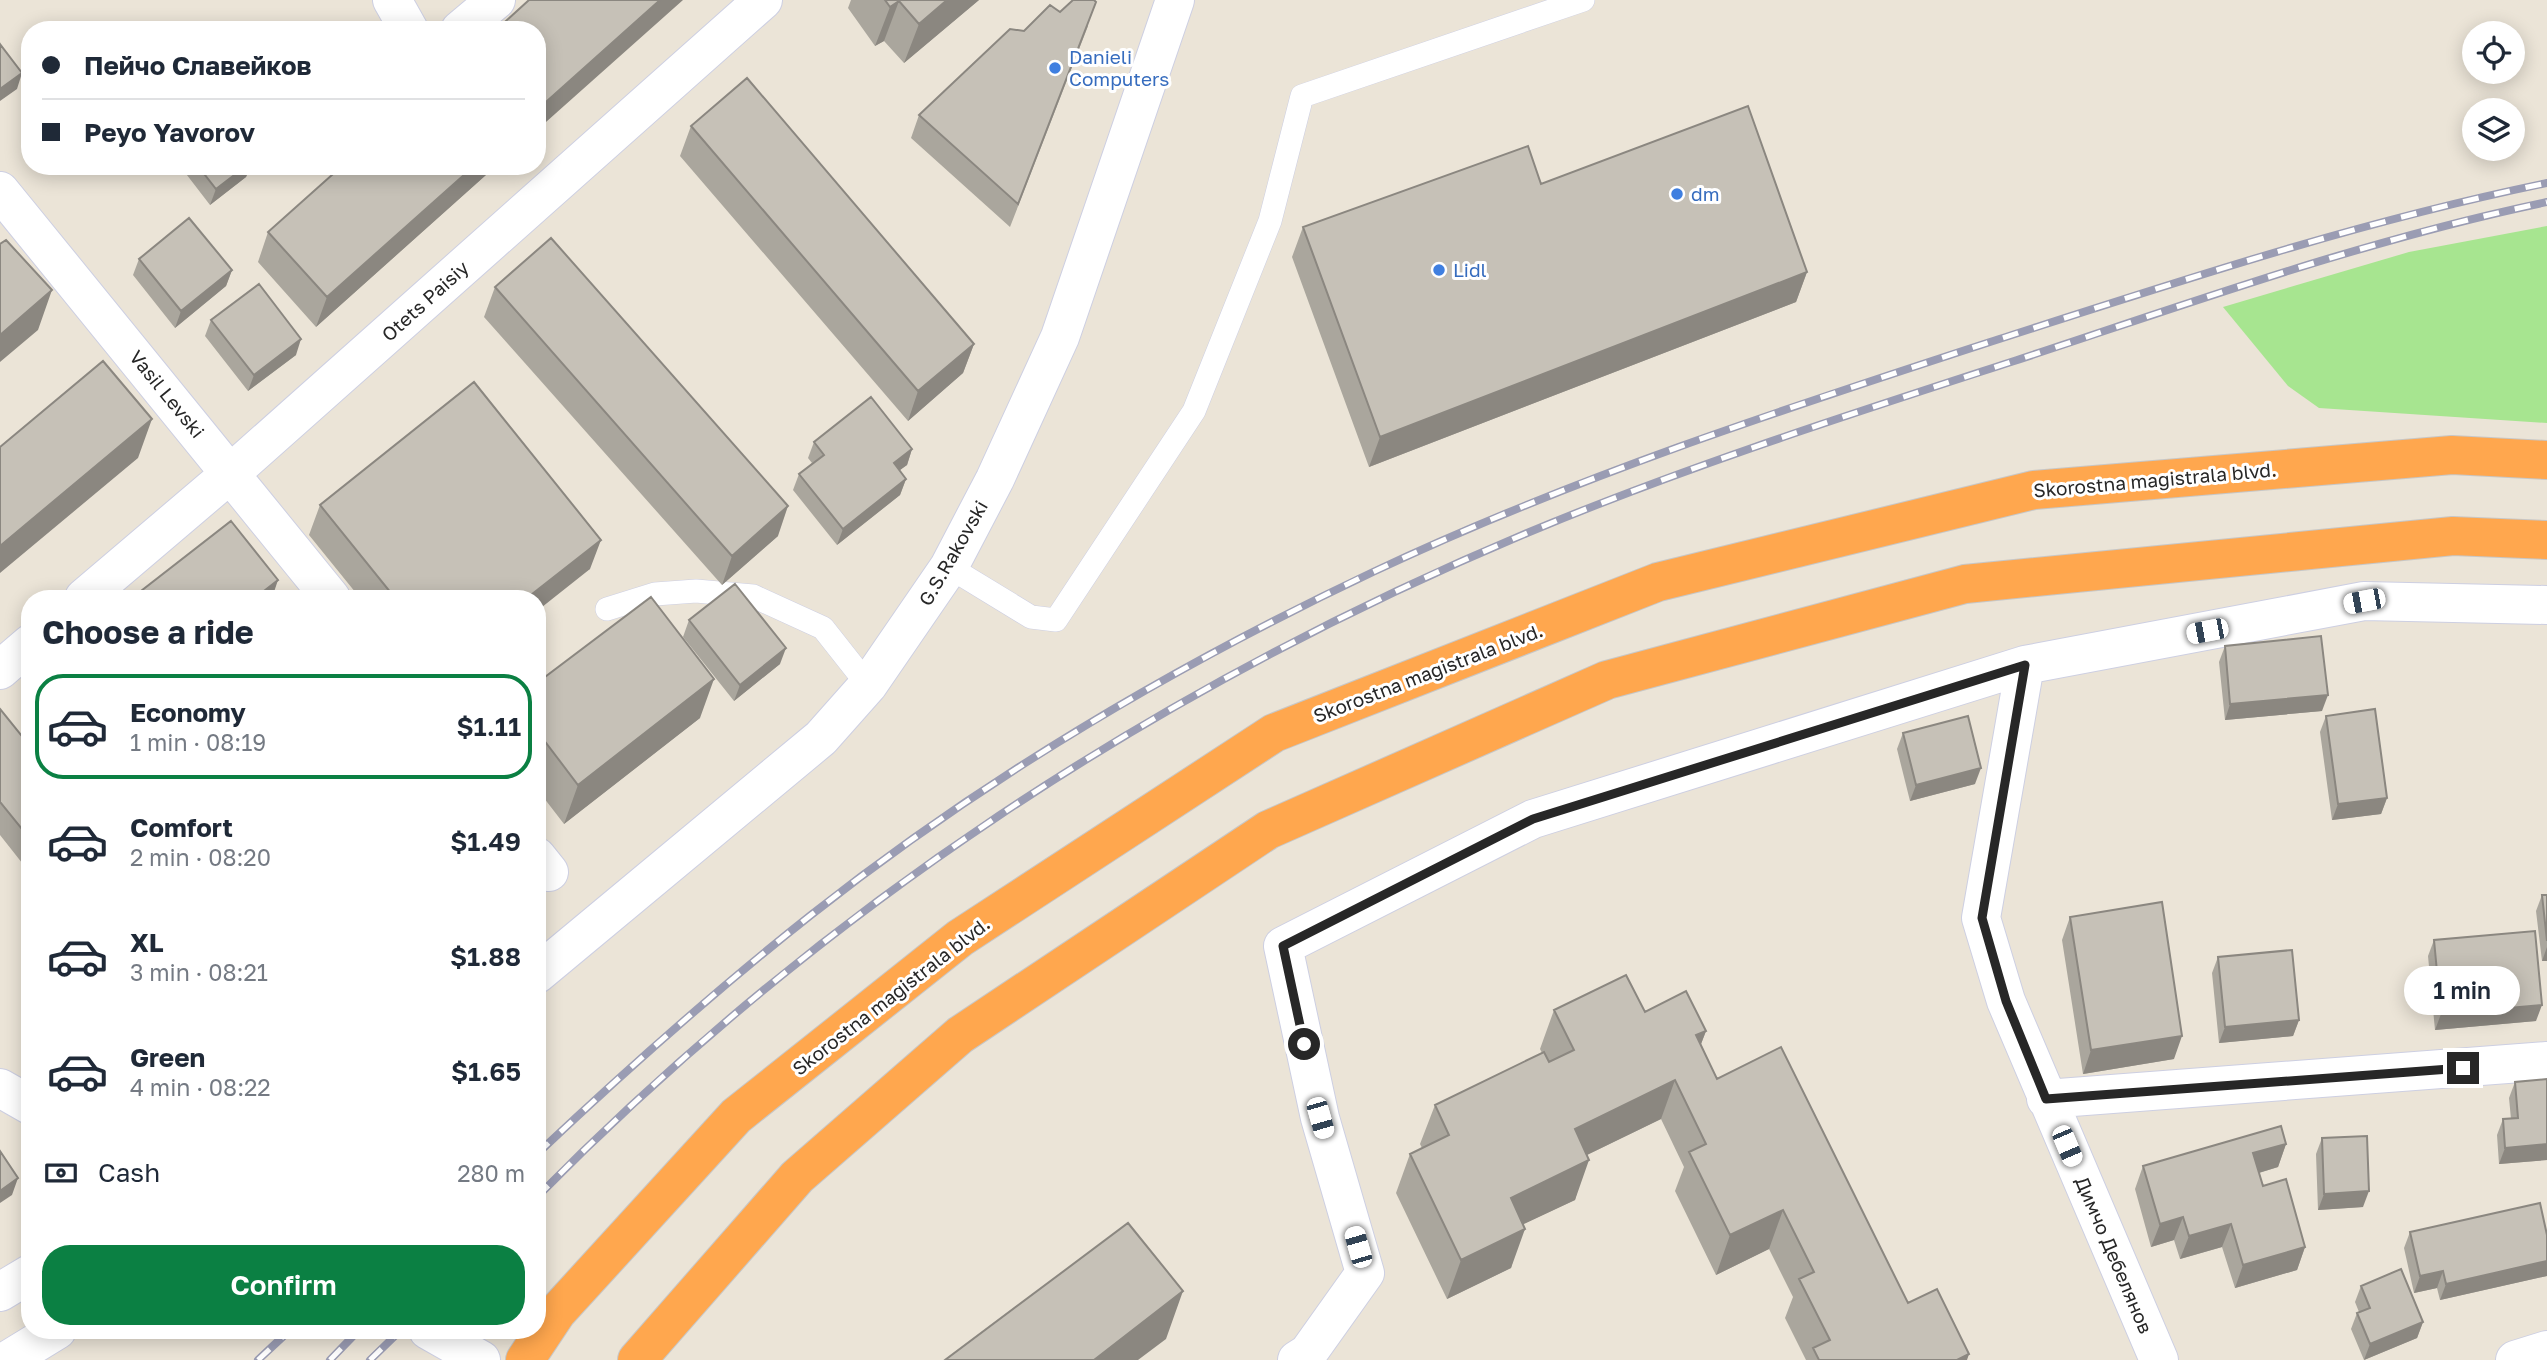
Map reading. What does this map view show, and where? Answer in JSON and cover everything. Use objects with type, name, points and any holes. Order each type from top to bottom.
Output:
[{"type":"highway","name":"Skorostna magistrala blvd.","points":[[546,1328],[557,1312],[736,1116],[960,939],[1274,733],[1658,582],[2034,490],[2452,455],[2547,460]]},
{"type":"highway","points":[[637,1360],[797,1177],[960,1035],[1268,830],[1607,680],[1965,584],[2453,536],[2547,540]]},
{"type":"highway","name":"Skorostna magistrala blvd.","points":[[525,1360],[539,1339]]},
{"type":"street","points":[[392,0],[405,21]]},
{"type":"street","points":[[471,21],[496,0]]},
{"type":"street","name":"Otets Paisiy","points":[[92,590],[231,473],[763,0]]},
{"type":"street","name":"G.S.Rakovski","points":[[546,967],[821,738],[869,685],[949,567],[995,479],[1060,337],[1175,0]]},
{"type":"street","name":"Vasil Levski","points":[[0,191],[325,590]]},
{"type":"street","points":[[1306,1357],[1365,1273],[1320,1118],[1283,946],[1533,819],[2025,665],[2364,601],[2547,605]]},
{"type":"street","points":[[0,670],[21,652]]},
{"type":"street","name":"Димчо Дебелянов","points":[[2025,665],[1982,918],[2006,1001],[2159,1360]]},
{"type":"street","points":[[2046,1099],[2547,1061]]},
{"type":"street","points":[[0,1088],[21,1100]]},
{"type":"street","points":[[0,1292],[21,1279]]},
{"type":"street","points":[[8,1360],[42,1339]]},
{"type":"street","points":[[444,1339],[481,1360]]},
{"type":"street","points":[[2515,1360],[2547,1350]]},
{"type":"lane","points":[[949,567],[1031,617],[1056,620],[1194,411],[1270,221],[1302,96],[1583,0]]},
{"type":"lane","points":[[607,609],[655,594],[696,592],[753,597],[823,628],[869,685]]},
{"type":"green space","points":[[2547,226],[2547,423],[2319,408],[2288,386],[2223,307],[2409,252]]},
{"type":"building","points":[[529,0],[660,0],[546,102],[546,21],[506,21]]},
{"type":"building","points":[[885,0],[947,0],[919,24],[899,1],[890,7]]},
{"type":"building","points":[[1073,0],[1096,2],[1018,204],[919,115],[1010,29],[1024,31],[1050,5],[1060,12]]},
{"type":"building","points":[[0,44],[21,74],[0,89]]},
{"type":"building","points":[[747,78],[974,344],[918,391],[691,126]]},
{"type":"building","points":[[1748,106],[1807,272],[1380,437],[1303,227],[1528,146],[1541,184]]},
{"type":"building","points":[[205,175],[234,175],[216,189]]},
{"type":"building","points":[[332,175],[464,175],[327,297],[268,232]]},
{"type":"building","points":[[189,218],[232,270],[181,311],[139,259]]},
{"type":"building","points":[[551,238],[788,506],[732,556],[495,287]]},
{"type":"building","points":[[6,240],[52,290],[0,335],[0,244]]},
{"type":"building","points":[[259,284],[301,339],[254,375],[211,320]]},
{"type":"building","points":[[103,361],[152,419],[0,546],[0,447]]},
{"type":"building","points":[[474,382],[601,540],[537,590],[389,590],[320,505]]},
{"type":"building","points":[[871,397],[912,449],[894,463],[906,479],[843,529],[799,474],[824,455],[814,442]]},
{"type":"building","points":[[231,521],[278,580],[265,590],[142,590]]},
{"type":"building","points":[[735,584],[786,648],[740,685],[689,620]]},
{"type":"building","points":[[651,597],[714,679],[578,785],[546,743],[546,676]]},
{"type":"building","points":[[2321,636],[2328,695],[2230,704],[2225,646]]},
{"type":"building","points":[[0,709],[21,735],[21,828],[0,802]]},
{"type":"building","points":[[2375,709],[2387,798],[2338,804],[2326,716]]},
{"type":"building","points":[[1968,716],[1981,768],[1916,785],[1903,733]]},
{"type":"building","points":[[2542,895],[2547,895],[2547,941]]},
{"type":"building","points":[[2162,902],[2182,1036],[2091,1050],[2070,917]]},
{"type":"building","points":[[2535,931],[2542,1005],[2441,1014],[2434,940]]},
{"type":"building","points":[[2292,950],[2299,1020],[2225,1027],[2218,957]]},
{"type":"building","points":[[1626,975],[1645,1012],[1686,991],[1706,1031],[1696,1035],[1717,1079],[1781,1047],[1908,1303],[1937,1289],[1969,1354],[1957,1360],[1819,1360],[1813,1348],[1830,1340],[1799,1279],[1814,1272],[1783,1210],[1730,1235],[1689,1152],[1706,1144],[1675,1080],[1575,1129],[1589,1160],[1511,1198],[1525,1229],[1461,1260],[1410,1154],[1449,1135],[1435,1105],[1544,1052],[1549,1062],[1574,1050],[1554,1010]]},
{"type":"building","points":[[2547,1079],[2547,1144],[2505,1148],[2503,1119],[2518,1118],[2515,1082]]},
{"type":"building","points":[[2281,1126],[2286,1144],[2253,1153],[2263,1186],[2286,1179],[2305,1247],[2243,1265],[2231,1224],[2189,1236],[2183,1217],[2160,1224],[2143,1166]]},
{"type":"building","points":[[2367,1136],[2369,1191],[2324,1194],[2322,1138]]},
{"type":"building","points":[[0,1151],[18,1178],[0,1191]]},
{"type":"building","points":[[2540,1203],[2547,1235],[2547,1261],[2446,1284],[2443,1271],[2420,1276],[2410,1232]]},
{"type":"building","points":[[1128,1223],[1183,1291],[1094,1360],[945,1360]]},
{"type":"building","points":[[2401,1269],[2423,1322],[2370,1344],[2357,1313],[2370,1308],[2361,1286]]},
{"type":"railway","points":[[546,1146],[740,972],[876,865],[943,818],[1082,728],[1154,686],[1226,646],[1373,572],[1448,538],[1601,476],[1833,393],[2266,255],[2406,216],[2547,183]]},
{"type":"railway","points":[[546,1188],[646,1092],[759,994],[877,902],[999,816],[1125,736],[1255,662],[1389,595],[1586,509],[1828,422],[2344,254],[2479,217],[2547,202]]},
{"type":"railway","points":[[258,1360],[280,1339]]},
{"type":"railway","points":[[330,1360],[350,1339]]},
{"type":"railway","points":[[370,1360],[392,1339]]},
{"type":"place","name":"Danieli Computers","points":[[1055,68]]},
{"type":"place","name":"dm","points":[[1677,194]]},
{"type":"place","name":"Lidl","points":[[1439,270]]},
{"type":"route","points":[[1304,1044],[1283,946],[1533,819],[2025,665],[1982,918],[2006,1001],[2046,1099],[2463,1068]]}]
